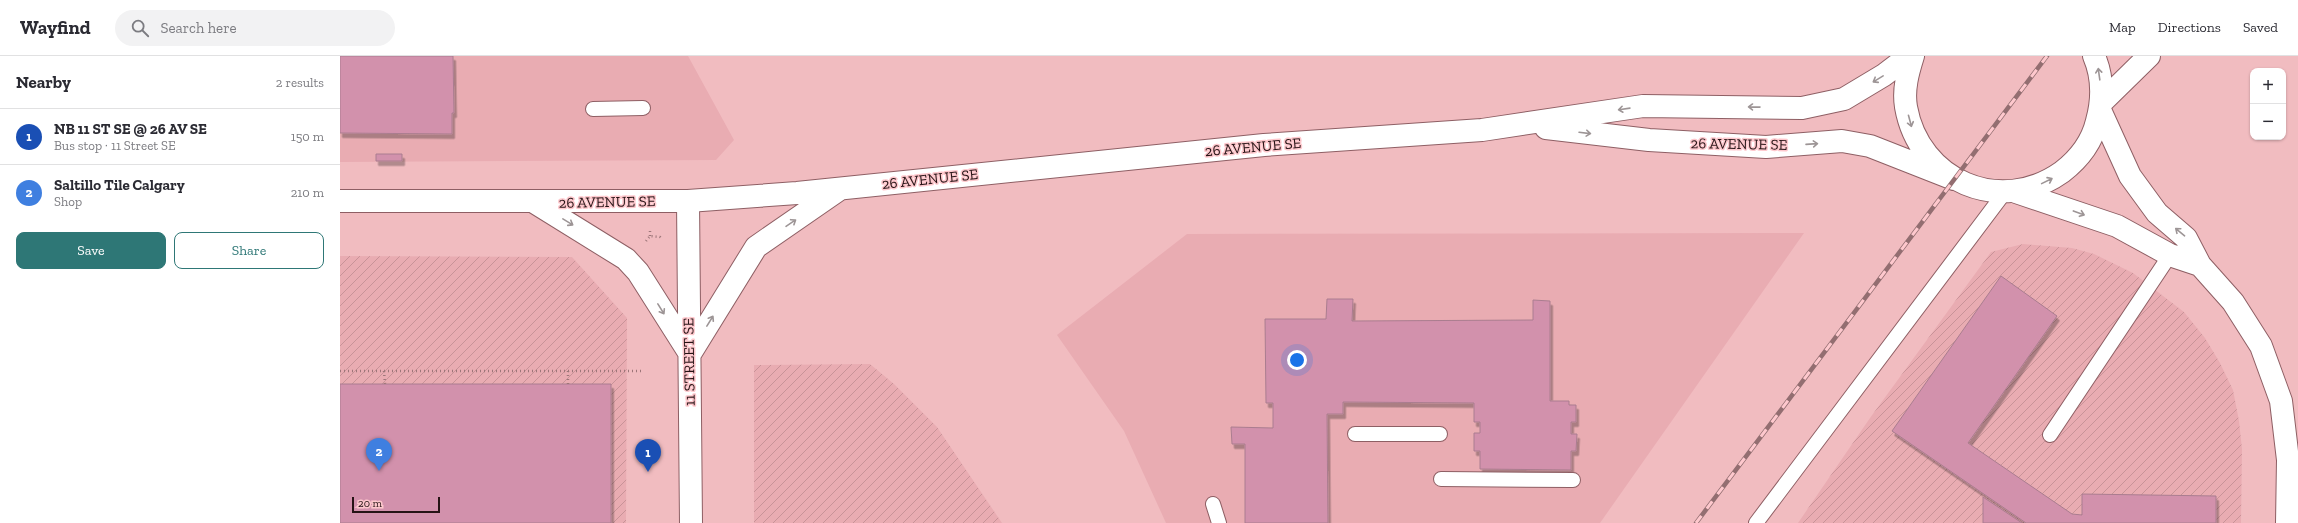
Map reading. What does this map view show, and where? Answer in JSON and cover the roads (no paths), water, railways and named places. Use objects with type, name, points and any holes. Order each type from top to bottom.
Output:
[{"type":"street","name":"26 AVENUE SE","points":[[340,201],[688,201],[841,188],[1264,145],[1482,130],[1643,106],[1802,108],[1844,99],[1884,75],[1909,56]]},
{"type":"street","points":[[1913,56],[1906,78],[1906,106],[1913,132],[1927,156],[1954,179]]},
{"type":"street","points":[[2010,192],[2048,182],[2075,162],[2094,135],[2101,106],[2100,69],[2094,56]]},
{"type":"street","points":[[2101,106],[2149,56]]},
{"type":"street","points":[[2101,106],[2130,176],[2157,213],[2186,238],[2200,265],[2233,302],[2261,346],[2281,401],[2288,460],[2287,523]]},
{"type":"street","name":"26 AVENUE SE","points":[[1519,124],[1649,140],[1758,147],[1842,142],[1870,146],[1968,185],[1992,191],[2010,192]]},
{"type":"street","points":[[534,202],[626,259],[638,272],[690,354],[756,247],[841,188]]},
{"type":"street","points":[[2010,192],[2117,226],[2170,255],[2200,265]]},
{"type":"street","name":"11 STREET SE","points":[[688,201],[690,523]]},
{"type":"lane","points":[[593,109],[643,108]]},
{"type":"lane","points":[[1756,523],[2010,192]]},
{"type":"lane","points":[[2050,435],[2170,255]]},
{"type":"lane","points":[[1356,434],[1440,434]]},
{"type":"lane","points":[[1441,479],[1573,480]]},
{"type":"lane","points":[[1213,504],[1219,523]]},
{"type":"railway","points":[[1696,523],[2047,56]]},
{"type":"place","name":"Saltillo Tile Calgary","points":[[379,471]]},
{"type":"place","name":"NB 11 ST SE @ 26 AV SE","points":[[648,472]]}]
